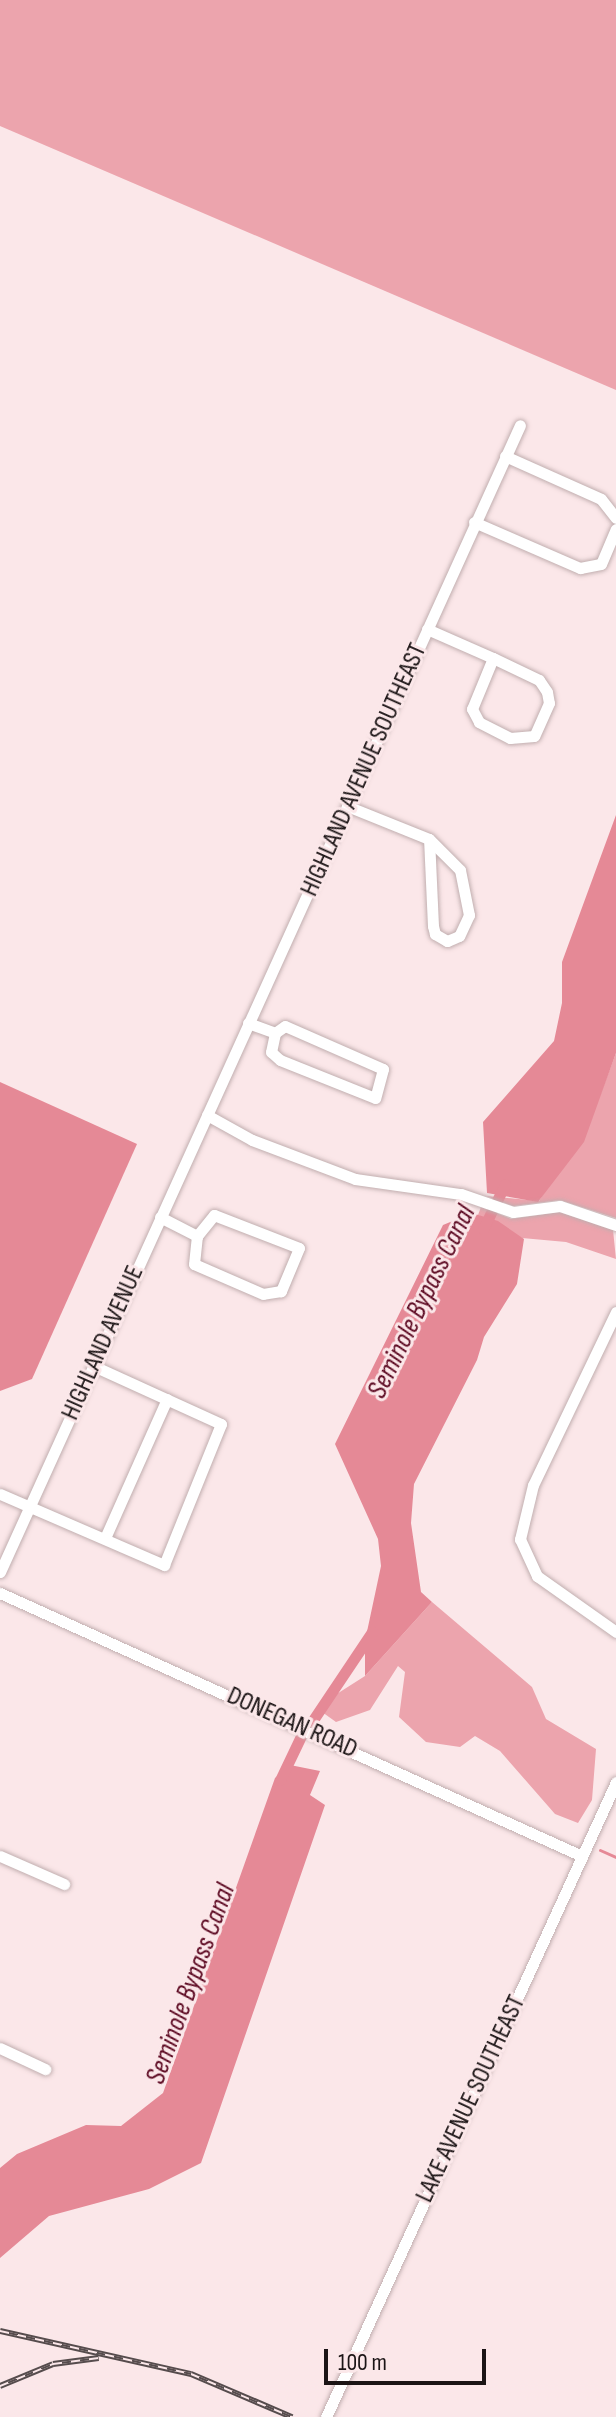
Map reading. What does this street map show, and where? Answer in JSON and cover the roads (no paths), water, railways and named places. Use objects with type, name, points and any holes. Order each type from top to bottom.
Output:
[{"type":"street","name":"HIGHLAND AVENUE SOUTHEAST","points":[[207,1115],[520,425]]},
{"type":"street","points":[[505,456],[601,499],[616,518]]},
{"type":"street","points":[[474,522],[580,568],[601,564],[616,529]]},
{"type":"street","points":[[427,629],[493,658],[539,680],[547,692],[549,703],[534,736],[510,738],[479,722],[472,709],[493,658]]},
{"type":"street","points":[[347,806],[429,839],[460,870],[469,908],[465,929],[447,941],[435,934],[433,926],[429,839]]},
{"type":"street","points":[[248,1023],[275,1033]]},
{"type":"street","points":[[285,1026],[383,1069],[375,1098],[280,1060],[271,1052],[275,1033],[285,1026]]},
{"type":"street","points":[[207,1115],[252,1140],[355,1179],[461,1194],[513,1212],[560,1206],[616,1225]]},
{"type":"street","name":"HIGHLAND AVENUE","points":[[0,1572],[207,1115]]},
{"type":"street","points":[[214,1215],[224,1215],[299,1248],[281,1291],[263,1294],[194,1264],[197,1236],[214,1215]]},
{"type":"street","points":[[160,1217],[197,1236]]},
{"type":"street","points":[[616,1312],[533,1485],[520,1539],[537,1576],[616,1632]]},
{"type":"street","points":[[0,1494],[164,1565],[221,1424],[94,1366]]},
{"type":"street","points":[[105,1538],[167,1399]]},
{"type":"street","name":"DONEGAN ROAD","points":[[0,1593],[582,1856]]},
{"type":"street","name":"LAKE AVENUE SOUTHEAST","points":[[326,2417],[616,1782]]},
{"type":"street","points":[[0,1856],[64,1884]]},
{"type":"street","points":[[0,2048],[45,2069]]},
{"type":"water","points":[[616,815],[616,1053],[584,1142],[538,1202],[487,1193],[483,1122],[554,1041],[562,1003],[562,962]]},
{"type":"water","points":[[0,1082],[137,1144],[32,1379],[0,1391]]},
{"type":"water","points":[[472,1213],[498,1221],[524,1239],[517,1284],[484,1337],[477,1360],[414,1484],[411,1523],[421,1592],[432,1602],[365,1676],[365,1641],[381,1566],[378,1539],[335,1444],[443,1225]]},
{"type":"water","points":[[290,1765],[320,1771],[310,1795],[325,1805],[201,2163],[149,2189],[49,2216],[0,2258],[0,2168],[17,2154],[86,2125],[121,2126],[163,2093],[275,1778]]},
{"type":"waterway","name":"Seminole Bypass Canal","points":[[483,1229],[505,1184]]},
{"type":"waterway","name":"Seminole Bypass Canal","points":[[311,1723],[372,1632]]},
{"type":"waterway","name":"Seminole Bypass Canal","points":[[280,1780],[300,1738]]},
{"type":"waterway","points":[[600,1850],[616,1857]]},
{"type":"railway","points":[[0,2331],[191,2374],[292,2417]]},
{"type":"railway","points":[[0,2386],[53,2364],[99,2358]]}]
